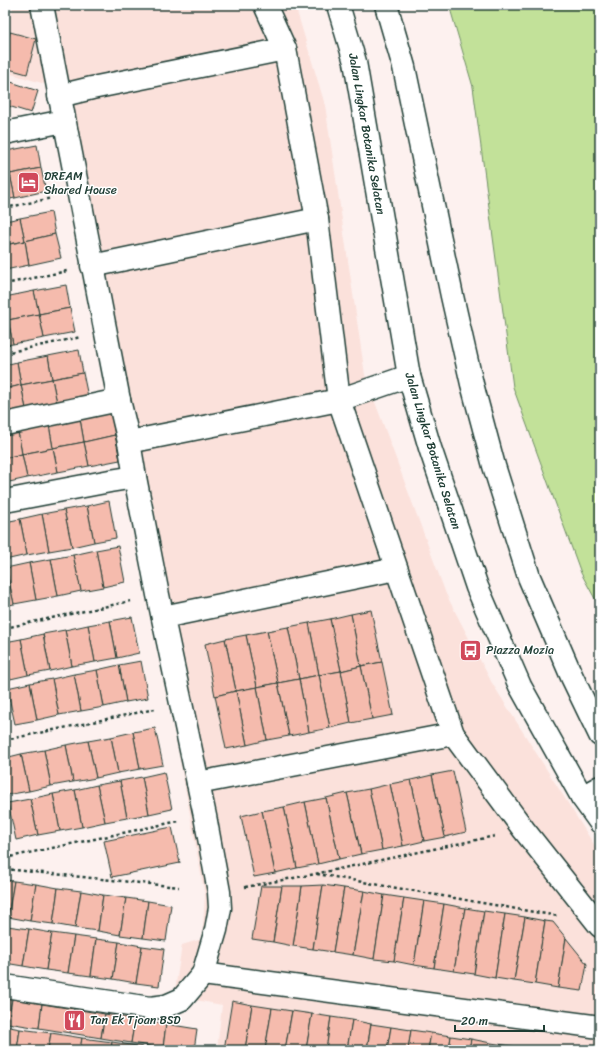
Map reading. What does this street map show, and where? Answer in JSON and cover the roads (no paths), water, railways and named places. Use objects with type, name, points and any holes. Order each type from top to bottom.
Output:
[{"type":"street","points":[[5,986],[150,1008],[166,1006],[182,999],[203,974],[216,930],[220,908],[219,892],[198,783],[92,266],[42,5]]},
{"type":"street","points":[[265,5],[285,49],[317,219],[339,400],[453,734],[524,830],[600,926]]},
{"type":"street","name":"Jalan Lingkar Botanika Selatan","points":[[338,5],[355,62],[409,376],[430,448],[477,587],[520,686],[591,792],[600,822]]},
{"type":"street","points":[[386,5],[404,67],[452,296],[472,384],[494,466],[529,577],[572,677],[600,735]]},
{"type":"street","points":[[59,96],[285,49]]},
{"type":"street","points":[[5,119],[33,127]]},
{"type":"street","points":[[5,133],[64,121]]},
{"type":"street","points":[[92,266],[317,219]]},
{"type":"street","points":[[129,442],[339,400],[409,376]]},
{"type":"street","points":[[5,424],[119,400]]},
{"type":"street","points":[[5,502],[135,477]]},
{"type":"street","points":[[163,617],[396,569]]},
{"type":"street","points":[[198,783],[453,734]]},
{"type":"street","points":[[203,974],[600,1028]]},
{"type":"place","name":"DREAM Shared House","points":[[28,183]]},
{"type":"place","name":"Piazza Mozia","points":[[470,650]]},
{"type":"place","name":"Tan Ek Tjoan BSD","points":[[74,1020]]}]
